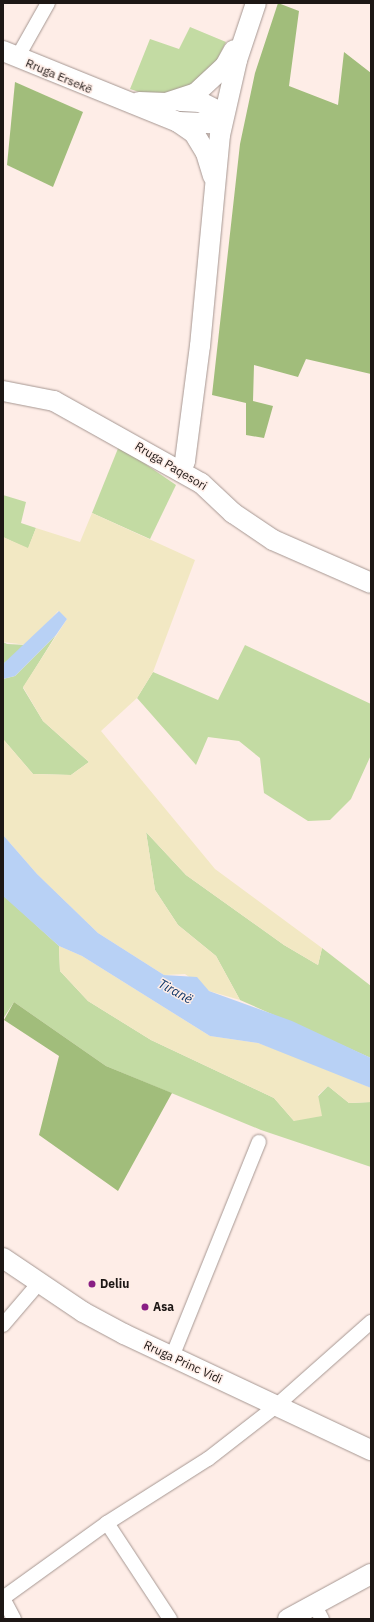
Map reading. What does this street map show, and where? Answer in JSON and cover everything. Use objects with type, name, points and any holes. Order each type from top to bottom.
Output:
[{"type":"street","points":[[10,54],[48,3]]},
{"type":"street","points":[[116,99],[150,104],[180,100],[196,94],[226,66],[249,21],[256,3]]},
{"type":"street","points":[[180,471],[185,461],[200,346],[215,184],[224,114],[249,21]]},
{"type":"street","name":"Rruga Ersekë","points":[[10,54],[116,99]]},
{"type":"street","points":[[116,99],[178,122],[194,133],[206,153],[215,184]]},
{"type":"street","points":[[180,100],[200,102],[224,114]]},
{"type":"street","points":[[178,122],[212,123],[224,114]]},
{"type":"street","name":"Rruga Paqesori","points":[[3,391],[54,401],[201,483],[233,513],[273,540],[371,583]]},
{"type":"street","points":[[172,1357],[259,1142]]},
{"type":"street","name":"Rruga Princ Vidi","points":[[3,1258],[38,1284],[124,1334],[371,1450]]},
{"type":"street","points":[[3,1325],[38,1284]]},
{"type":"street","points":[[14,1619],[3,1598],[107,1524],[208,1459],[276,1406],[371,1322]]},
{"type":"street","points":[[107,1524],[170,1619]]},
{"type":"street","points":[[288,1619],[319,1612],[371,1574]]},
{"type":"green space","points":[[278,3],[299,11],[289,86],[338,105],[344,52],[371,73],[371,374],[306,359],[298,377],[254,365],[253,401],[273,406],[264,438],[246,435],[246,403],[212,395],[240,144],[255,73]]},
{"type":"green space","points":[[190,27],[226,42],[217,60],[201,80],[176,93],[151,96],[130,89],[150,39],[179,49]]},
{"type":"green space","points":[[15,82],[83,112],[53,187],[7,165]]},
{"type":"green space","points":[[119,446],[176,485],[150,539],[92,513]]},
{"type":"green space","points":[[3,495],[26,502],[21,523],[36,528],[28,549],[3,537]]},
{"type":"green space","points":[[56,635],[23,688],[43,721],[89,762],[71,775],[33,774],[3,739],[3,679],[15,676]]},
{"type":"green space","points":[[3,642],[7,644],[27,645],[3,664]]},
{"type":"green space","points":[[245,645],[371,704],[371,755],[351,799],[330,820],[308,821],[264,793],[260,758],[239,741],[208,737],[196,765],[137,698],[153,672],[218,700]]},
{"type":"green space","points":[[146,832],[186,875],[284,945],[318,965],[322,948],[371,986],[371,1058],[240,1000],[216,956],[178,925],[155,890]]},
{"type":"green space","points":[[3,895],[59,946],[60,971],[88,1001],[151,1040],[274,1098],[294,1121],[328,1086],[349,1103],[371,1102],[371,1167],[261,1130],[106,1066],[14,1002],[3,1019]]},
{"type":"green space","points":[[14,1002],[106,1066],[172,1093],[118,1191],[39,1135],[59,1056],[4,1020]]},
{"type":"sand","points":[[92,513],[195,560],[153,672],[137,698],[101,731],[215,869],[322,948],[318,965],[284,945],[186,875],[146,832],[155,890],[178,925],[216,956],[240,1000],[209,991],[185,974],[164,975],[98,933],[37,874],[3,835],[3,739],[33,774],[71,775],[89,762],[43,721],[23,687],[67,619],[58,611],[27,645],[3,642],[3,537],[28,548],[36,528],[80,542]]},
{"type":"sand","points":[[59,946],[82,956],[210,1036],[258,1043],[308,1061],[371,1088],[371,1102],[349,1103],[328,1086],[318,1095],[322,1116],[294,1121],[274,1098],[151,1040],[88,1001],[60,971]]},
{"type":"water","points":[[59,611],[67,619],[56,635],[15,676],[3,679],[3,664]]},
{"type":"water","name":"Tiranë","points":[[3,835],[37,874],[98,933],[164,975],[197,977],[209,991],[292,1021],[371,1058],[371,1088],[258,1043],[210,1036],[82,956],[59,946],[3,896]]},
{"type":"place","name":"Deliu","points":[[92,1284]]},
{"type":"place","name":"Asa","points":[[145,1307]]}]
